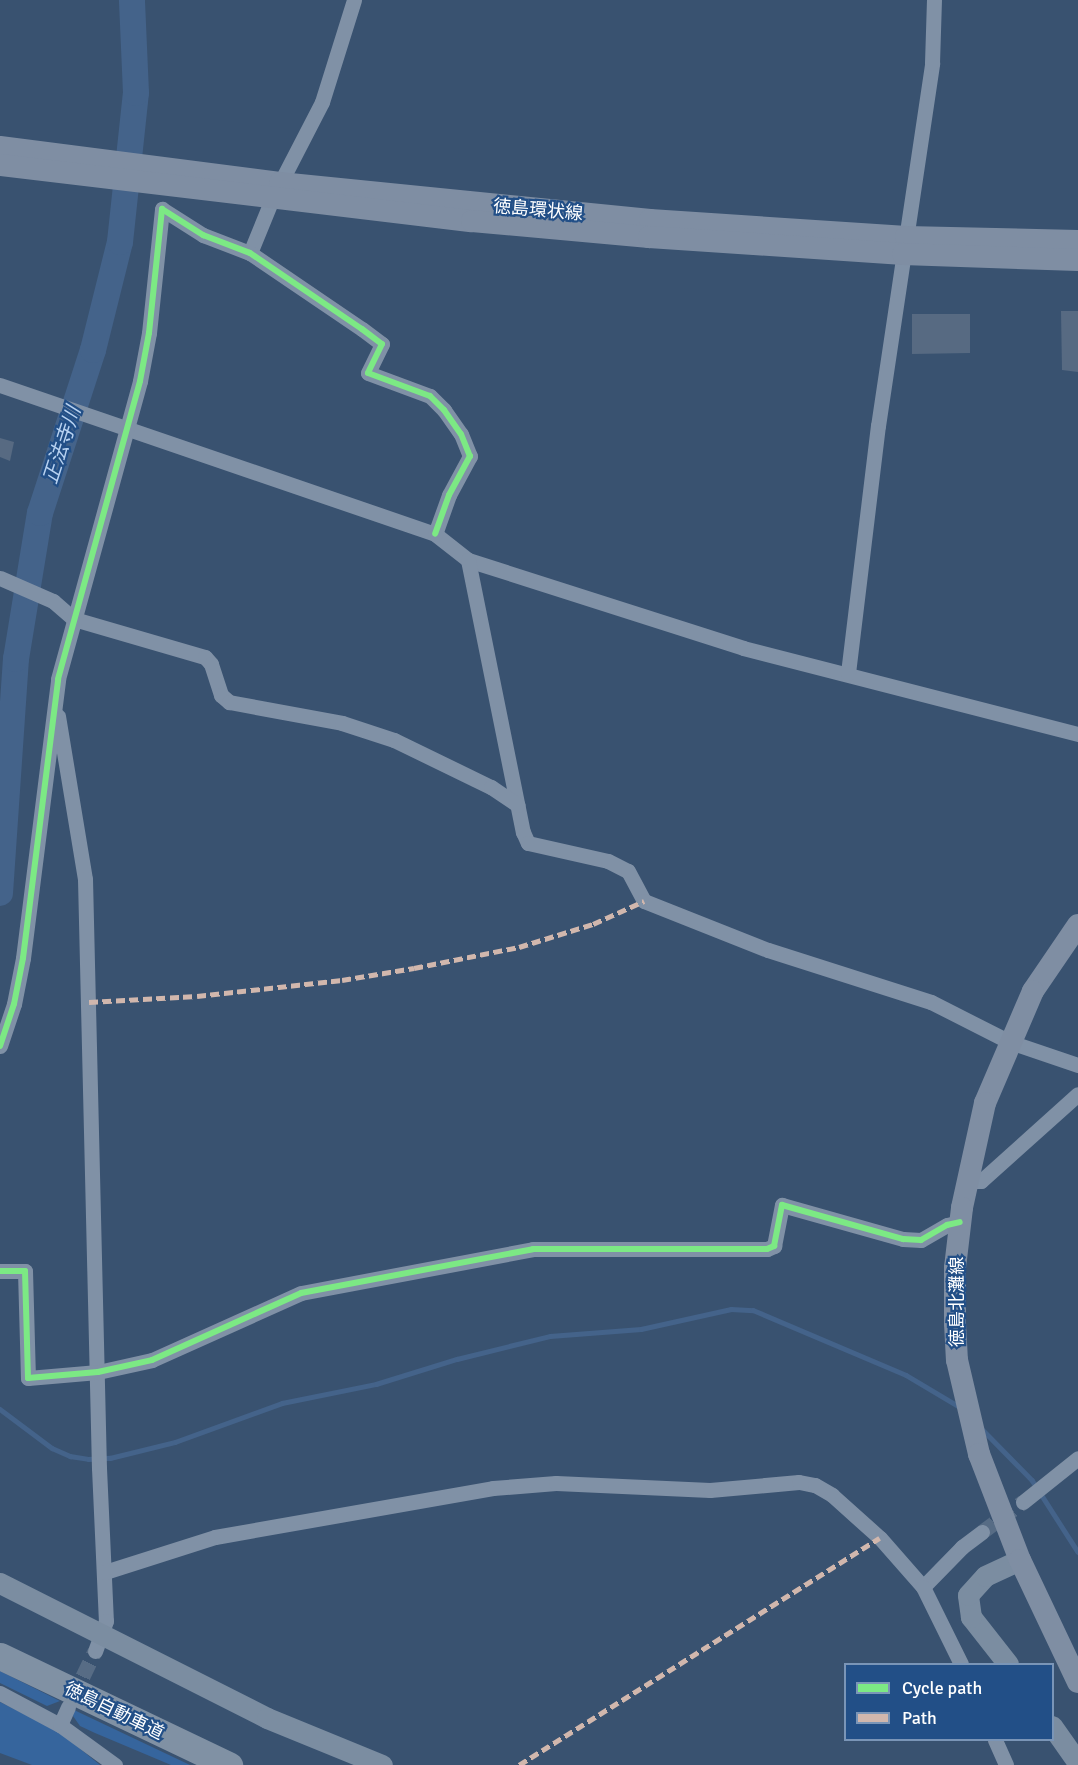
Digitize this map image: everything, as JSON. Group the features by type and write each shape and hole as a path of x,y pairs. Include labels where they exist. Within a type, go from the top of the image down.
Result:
{"highway":[{"name":"徳島自動車道","path":"0,1656 229,1765"}],"main road":[{"name":"徳島環状線","path":"0,147 90,168 163,179 276,191 496,224 905,246 1078,260"},
{"name":"徳島環状線","path":"0,165 90,168"},
{"name":"徳島環状線","path":"905,246 1078,242"},
{"name":"徳島北灘線","path":"1078,925 1033,992 985,1103 966,1181 955,1268 955,1323 963,1390 979,1454 1020,1560 1078,1682"}],"street":[{"path":"250,253 276,191 322,102 354,0"},
{"path":"848,673 878,426 932,63 934,0"},
{"path":"0,1046 14,1004 22,958 58,680 103,506 128,429 149,333 163,179"},
{"path":"162,209 203,235 250,253 382,344 368,373 430,396 444,410 461,435 470,456 449,495 435,534"},
{"path":"0,385 435,534 468,560 743,648 848,673 1078,734"},
{"path":"468,560 522,832 528,843 608,861 628,871 644,902 768,950 931,1002 1010,1042 1078,1065"},
{"path":"0,578 52,601 74,619 205,657 211,664 221,695 229,702 342,723 394,740 491,787 518,805"},
{"path":"56,699 85,879 99,1468 106,1622 98,1643"},
{"path":"966,1181 981,1180 1078,1094"},
{"path":"0,1271 25,1271 28,1378 98,1371 152,1360 301,1293 533,1249 767,1249 774,1246 782,1205 903,1239 921,1240 953,1222 960,1222"},
{"path":"1028,1498 1078,1458"},
{"path":"105,1572 215,1537 493,1488 556,1483 710,1490 799,1482 815,1485 832,1495 880,1538 923,1587 960,1663"},
{"path":"923,1587 962,1547 982,1532"},
{"path":"1006,1663 971,1617 968,1595 985,1575 1020,1560"},
{"path":"0,1583 98,1643 267,1718 382,1765"},
{"path":"0,1693 60,1725 117,1765"},
{"path":"60,1725 68,1707"},
{"path":"1054,1727 1078,1763"},
{"path":"995,1741 1006,1765"}],"shaded area":[{"path":"0,1671 60,1701 47,1706 0,1683"},
{"path":"0,1702 57,1730 100,1765 32,1765 0,1753"},
{"path":"74,1710 190,1765 171,1765 80,1726 73,1716"}],"building":[{"path":"1061,311 1078,311 1078,372 1062,370"},
{"path":"912,314 970,314 970,353 912,354"},
{"path":"0,438 14,442 10,461 0,457"}],"waterway":[{"name":"正法寺川","path":"0,893 16,659 40,513 93,350 120,242 136,93 132,0"},
{"path":"0,1409 52,1448 70,1456 88,1459 110,1458 175,1442 282,1403 376,1384 457,1359 550,1336 641,1329 731,1309 753,1310 906,1375 960,1407"},
{"path":"983,1430 1032,1480 1078,1552"}],"tunnel":[{"path":"982,1532 1023,1502"},
{"path":"73,1697 95,1651"}],"marked path":[{"path":"89,1002 197,996 342,980 414,968 519,947 593,924 644,901"},
{"path":"519,1765 880,1538"}],"cycle path":[{"path":"0,1046 14,1004 23,958 58,679 140,381 149,333 162,209 203,235 250,253 362,329 382,344 368,373 430,396 444,410 461,434 470,456 449,495 435,534"},
{"path":"0,1271 25,1271 28,1378 98,1372 152,1360 301,1293 533,1249 767,1249 774,1246 782,1205 903,1239 921,1240 947,1225 960,1222"}]}
